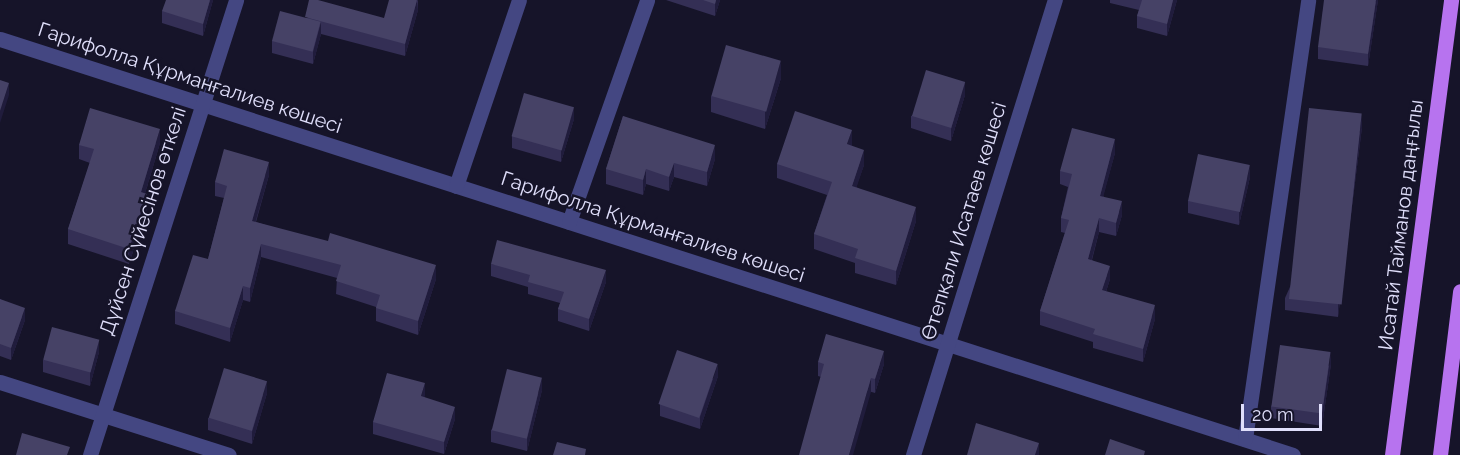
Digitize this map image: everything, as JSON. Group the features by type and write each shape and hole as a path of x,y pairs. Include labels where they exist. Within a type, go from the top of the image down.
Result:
{"main road":[{"name":"Исатай Тайманов даңғылы","path":"1392,455 1451,0"},
{"path":"1440,455 1460,291"}],"street":[{"name":"Дүйсен Сүйесінов өткелі","path":"90,455 236,0"},
{"path":"456,186 519,0"},
{"path":"569,222 647,0"},
{"name":"Өтепқали Исатаев көшесі","path":"913,455 1055,0"},
{"path":"1245,439 1308,0"},
{"name":"Гарифолла Құрманғалиев көшесі","path":"0,39 1293,455"},
{"path":"0,382 229,455"}],"building":[{"path":"166,0 210,0 203,24 162,11"},
{"path":"309,0 318,0 384,18 389,0 417,0 405,44 305,17"},
{"path":"703,0 716,0 715,4"},
{"path":"1142,0 1173,0 1167,24 1137,16"},
{"path":"1324,0 1376,0 1368,54 1318,47"},
{"path":"280,11 321,22 313,52 272,41"},
{"path":"726,45 781,61 766,112 711,96"},
{"path":"926,70 965,82 951,128 912,116"},
{"path":"0,80 9,83 0,111"},
{"path":"524,93 574,107 562,151 512,136"},
{"path":"90,108 160,129 141,192 147,194 129,249 68,229 94,149 79,145"},
{"path":"1309,108 1362,114 1342,304 1289,299"},
{"path":"795,111 852,130 847,144 864,150 852,186 916,207 896,271 855,258 858,249 814,234 832,182 777,164"},
{"path":"623,116 715,145 707,172 674,163 669,177 646,169 643,180 606,169"},
{"path":"1072,128 1115,139 1100,196 1122,201 1116,223 1099,218 1088,259 1110,266 1102,290 1155,305 1143,349 1093,334 1095,329 1040,311 1069,220 1061,218 1072,174 1060,171"},
{"path":"224,149 269,162 252,221 328,241 330,233 436,265 418,321 376,308 380,295 336,281 341,265 261,244 250,288 243,286 230,328 175,311 193,255 208,259 227,186 215,182"},
{"path":"1198,154 1250,165 1240,212 1188,201"},
{"path":"497,240 606,270 589,319 558,309 564,292 528,282 530,275 491,264"},
{"path":"0,299 25,308 11,348 0,344"},
{"path":"52,327 99,340 91,373 43,360"},
{"path":"826,334 884,351 875,379 871,378 849,455 799,455 824,364 818,362"},
{"path":"1280,345 1331,352 1322,413 1271,406"},
{"path":"677,350 718,364 699,418 658,404"},
{"path":"224,368 267,381 252,431 209,418"},
{"path":"507,369 542,378 527,439 492,430"},
{"path":"387,373 425,383 421,396 455,407 444,442 373,422"},
{"path":"976,423 1039,443 1035,455 967,455"},
{"path":"22,433 70,447 67,455 16,455"},
{"path":"1110,439 1145,451 1144,455 1105,455"},
{"path":"557,442 586,449 585,455 553,455"}]}
